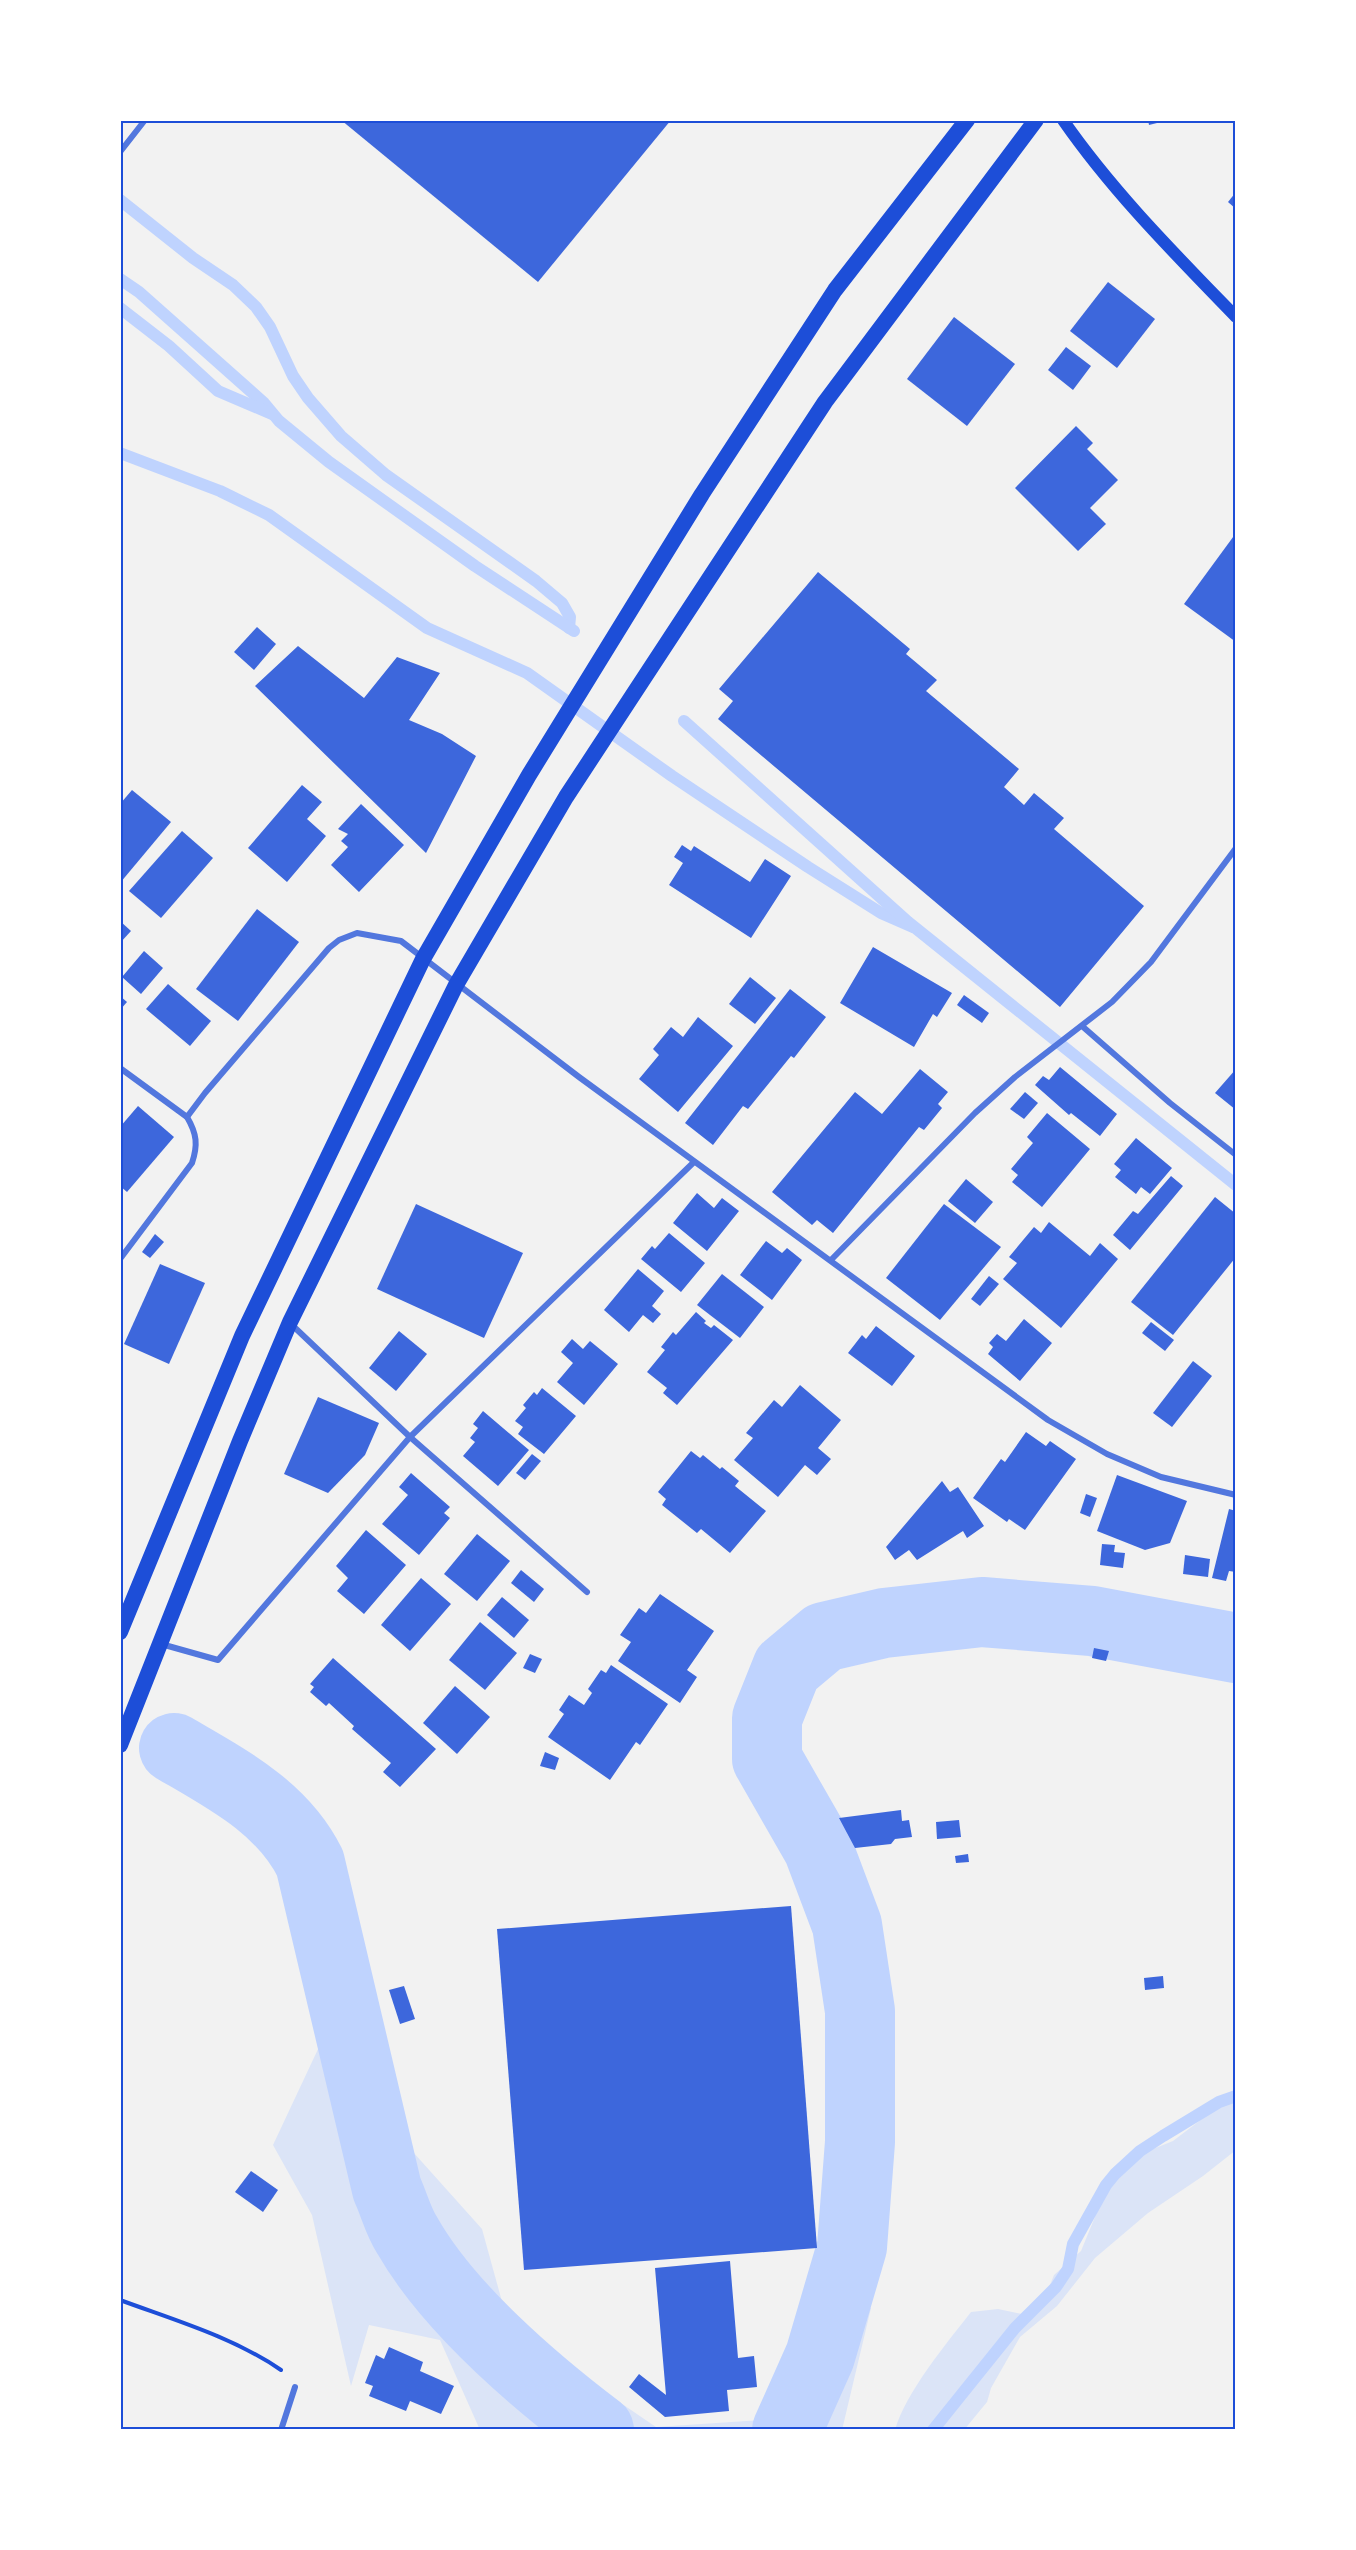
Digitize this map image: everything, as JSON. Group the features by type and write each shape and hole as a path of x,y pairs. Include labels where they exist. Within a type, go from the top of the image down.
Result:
{"highway":[{"path":"120,1632 242,1336 423,959 529,775 727,455 835,290 967,120"},
{"path":"120,1745 240,1441 290,1322 456,985 566,797 825,402 1036,120"}],"main road":[{"path":"1063,120 1079,143 1160,239 1236,317"}],"street":[{"path":"120,152 145,120"},
{"path":"831,1260 975,1113 1015,1077 1112,1002 1151,962 1236,848"},
{"path":"187,1117 213,1083 321,957 339,940 357,933 401,941 456,985 694,1162 1048,1420 1107,1454 1161,1477 1236,1495"},
{"path":"1082,1026 1170,1103 1236,1155"},
{"path":"120,1068 187,1117 196,1132 197,1148 192,1163 120,1259"},
{"path":"160,1644 218,1660 410,1437 694,1162"},
{"path":"290,1322 410,1437 587,1593"},
{"path":"281,2430 295,2386"}],"path":[{"path":"120,2300 210,2333 262,2357 282,2371 295,2386"}],"shaded area":[{"path":"319,2047 482,2229 509,2327 656,2427 762,2420 777,2398 830,2303 871,2308 842,2430 480,2430 440,2340 369,2325 351,2386 312,2215 273,2145"},
{"path":"1236,2099 1236,2150 1203,2176 1148,2213 1095,2258 1057,2306 1020,2337 991,2388 987,2402 964,2430 895,2430 900,2415 917,2384 971,2312 998,2309 1022,2314 1046,2295 1054,2275 1081,2251 1104,2195 1128,2159 1173,2141 1223,2103"}],"building":[{"path":"341,120 671,120 538,282"},
{"path":"1148,120 1165,120 1165,121 1149,125"},
{"path":"1236,192 1236,209 1228,202"},
{"path":"1108,282 1155,319 1117,368 1070,331"},
{"path":"954,317 1015,364 967,426 907,379"},
{"path":"1066,347 1091,366 1073,390 1048,370"},
{"path":"1076,426 1093,443 1087,449 1118,480 1090,508 1106,524 1078,551 1015,488"},
{"path":"1236,533 1236,642 1184,604"},
{"path":"818,572 910,649 906,654 937,680 926,691 1019,769 1004,787 1024,805 1034,793 1064,818 1054,829 1144,906 1060,1007 718,719 733,701 719,689"},
{"path":"257,627 276,644 254,670 234,652"},
{"path":"298,646 364,698 397,657 440,673 409,720 442,734 476,756 426,853 255,686"},
{"path":"302,785 322,802 307,819 326,836 287,882 248,848"},
{"path":"132,790 171,822 120,883 120,804"},
{"path":"361,804 404,845 359,892 331,865 348,847 341,841 348,834 338,829"},
{"path":"182,831 213,858 161,918 129,891"},
{"path":"682,845 691,851 694,846 750,882 765,859 791,876 751,938 669,885 683,863 674,857"},
{"path":"257,909 299,942 238,1021 196,989"},
{"path":"120,921 131,931 120,943"},
{"path":"873,947 952,993 937,1017 933,1014 914,1047 840,1003"},
{"path":"144,951 163,968 141,994 122,977"},
{"path":"750,977 776,998 755,1024 729,1004"},
{"path":"168,984 211,1021 190,1046 146,1009"},
{"path":"790,989 826,1017 794,1058 791,1056 748,1109 743,1106 713,1145 685,1123"},
{"path":"964,995 989,1013 982,1023 957,1005"},
{"path":"120,996 127,1002 120,1010"},
{"path":"698,1017 733,1046 678,1112 639,1079 659,1055 653,1049 671,1027 683,1037"},
{"path":"1060,1067 1117,1114 1100,1136 1071,1113 1069,1115 1035,1085 1043,1076 1049,1080"},
{"path":"920,1069 948,1092 938,1104 942,1108 924,1130 919,1127 833,1233 817,1220 812,1225 772,1192 855,1092 882,1114"},
{"path":"1236,1069 1236,1110 1215,1093"},
{"path":"1025,1092 1038,1103 1024,1119 1010,1109"},
{"path":"138,1106 174,1137 127,1192 120,1186 120,1127"},
{"path":"1047,1113 1090,1149 1042,1207 1012,1182 1018,1175 1011,1169 1033,1143 1027,1137"},
{"path":"1136,1138 1172,1168 1150,1194 1141,1187 1136,1194 1115,1177 1121,1170 1114,1164"},
{"path":"1171,1176 1183,1186 1130,1250 1113,1235 1133,1211 1138,1214"},
{"path":"966,1179 993,1202 975,1223 948,1201"},
{"path":"697,1193 714,1208 722,1198 739,1211 707,1251 673,1223"},
{"path":"1215,1197 1236,1214 1236,1257 1173,1335 1131,1302"},
{"path":"416,1204 523,1253 484,1338 377,1289"},
{"path":"944,1204 1001,1247 940,1320 886,1278"},
{"path":"1049,1222 1090,1256 1100,1243 1118,1259 1061,1328 1003,1279 1017,1263 1009,1257 1034,1227 1041,1233"},
{"path":"669,1233 705,1263 681,1292 641,1259 652,1246 655,1249"},
{"path":"155,1234 164,1242 150,1258 142,1252"},
{"path":"766,1241 782,1253 787,1248 802,1260 772,1300 740,1275"},
{"path":"160,1264 205,1283 169,1364 124,1344"},
{"path":"638,1269 664,1291 652,1306 661,1314 653,1323 643,1315 629,1332 604,1310"},
{"path":"722,1274 764,1307 740,1338 697,1305"},
{"path":"989,1276 999,1284 980,1306 971,1299"},
{"path":"696,1312 706,1321 704,1323 711,1328 714,1325 733,1340 677,1405 663,1393 667,1388 647,1372 665,1350 661,1347 673,1332 676,1335"},
{"path":"1024,1319 1052,1343 1020,1381 988,1354 993,1347 989,1343 997,1334 1006,1341"},
{"path":"1151,1322 1174,1340 1165,1351 1142,1333"},
{"path":"876,1326 915,1356 892,1386 848,1353 862,1335 866,1339"},
{"path":"399,1331 427,1354 396,1391 369,1368"},
{"path":"572,1339 583,1349 590,1341 618,1364 584,1405 557,1382 573,1363 561,1352"},
{"path":"1193,1361 1212,1376 1172,1427 1153,1413"},
{"path":"800,1385 841,1420 818,1448 831,1459 817,1475 805,1465 778,1497 734,1460 753,1438 746,1433 774,1400 782,1407"},
{"path":"542,1388 576,1416 544,1454 518,1434 523,1427 515,1421 526,1408 523,1405 534,1392 537,1395"},
{"path":"318,1397 379,1423 365,1455 328,1493 284,1474"},
{"path":"483,1411 529,1450 498,1486 463,1456 475,1442 470,1438 478,1428 473,1424"},
{"path":"1026,1432 1046,1446 1050,1441 1076,1459 1025,1530 1009,1519 1007,1522 973,1498 1001,1459 1005,1462"},
{"path":"691,1451 700,1458 703,1455 720,1469 722,1467 739,1481 735,1486 766,1511 730,1553 701,1529 697,1533 662,1505 666,1499 658,1492"},
{"path":"532,1454 541,1461 525,1480 516,1473"},
{"path":"411,1473 450,1507 444,1513 450,1518 419,1555 382,1524 408,1495 399,1487"},
{"path":"1117,1475 1187,1501 1170,1543 1145,1550 1097,1531"},
{"path":"942,1481 950,1492 958,1487 984,1526 967,1538 963,1531 917,1560 909,1550 895,1560 886,1547"},
{"path":"1086,1494 1097,1498 1090,1517 1080,1513"},
{"path":"1229,1509 1236,1511 1236,1572 1229,1571 1226,1581 1212,1578"},
{"path":"366,1530 406,1565 364,1614 337,1591 348,1578 336,1566"},
{"path":"477,1534 510,1561 477,1601 444,1574"},
{"path":"1102,1544 1115,1545 1114,1552 1125,1553 1123,1568 1100,1565"},
{"path":"1185,1555 1210,1559 1208,1577 1183,1574"},
{"path":"521,1570 544,1589 534,1602 511,1583"},
{"path":"421,1578 451,1604 410,1651 381,1625"},
{"path":"660,1594 714,1631 687,1670 697,1677 680,1703 618,1661 631,1642 620,1635 639,1608 646,1613"},
{"path":"502,1597 529,1620 514,1638 487,1615"},
{"path":"480,1622 517,1653 485,1690 449,1660"},
{"path":"1094,1648 1109,1651 1106,1661 1092,1658"},
{"path":"530,1654 542,1659 535,1673 523,1668"},
{"path":"333,1658 436,1749 400,1787 383,1772 391,1763 352,1729 354,1726 329,1703 326,1706 310,1692 314,1687 310,1684"},
{"path":"611,1665 668,1704 640,1745 636,1742 610,1780 548,1737 564,1714 559,1710 569,1695 584,1705 592,1693 588,1689 601,1670 606,1673"},
{"path":"455,1686 490,1717 457,1754 423,1723"},
{"path":"545,1752 559,1758 555,1770 540,1766"},
{"path":"901,1810 902,1821 909,1820 912,1837 895,1839 891,1844 855,1848 839,1818"},
{"path":"959,1820 961,1837 937,1839 936,1822"},
{"path":"968,1854 969,1862 956,1863 955,1856"},
{"path":"791,1906 817,2248 524,2270 497,1929"},
{"path":"1163,1976 1164,1988 1145,1990 1144,1978"},
{"path":"404,1986 415,2019 400,2024 389,1990"},
{"path":"251,2171 278,2190 263,2212 235,2192"},
{"path":"730,2261 738,2358 754,2356 757,2387 727,2390 729,2411 665,2417 629,2387 639,2374 666,2395 655,2268"},
{"path":"389,2347 423,2362 420,2371 454,2386 441,2414 410,2401 406,2411 369,2396 373,2386 365,2383 376,2355 384,2359"}],"waterway":[{"path":"120,200 193,258 233,285 256,307 270,327 293,376 308,398 341,436 386,475 536,581 562,603 570,617 569,628"},
{"path":"120,279 139,292 264,403 279,421 329,462 475,566 574,631"},
{"path":"120,308 169,346 218,391 272,414"},
{"path":"120,453 220,491 269,515 427,628 527,673 672,776 808,867 881,913 913,927"},
{"path":"684,721 908,922 1236,1185"},
{"path":"787,2430 820,2356 852,2247 860,2142 860,2011 847,1925 818,1848 767,1759 767,1718 787,1668 824,1637 884,1623 982,1612 1092,1621 1236,1648"},
{"path":"174,1748 233,1783 269,1810 298,1843 310,1863 387,2189 407,2235 424,2262 468,2315 547,2389 599,2430"},
{"path":"933,2430 1015,2328 1056,2287 1068,2269 1073,2244 1106,2185 1115,2174 1140,2151 1163,2136 1219,2102 1236,2096"}]}
